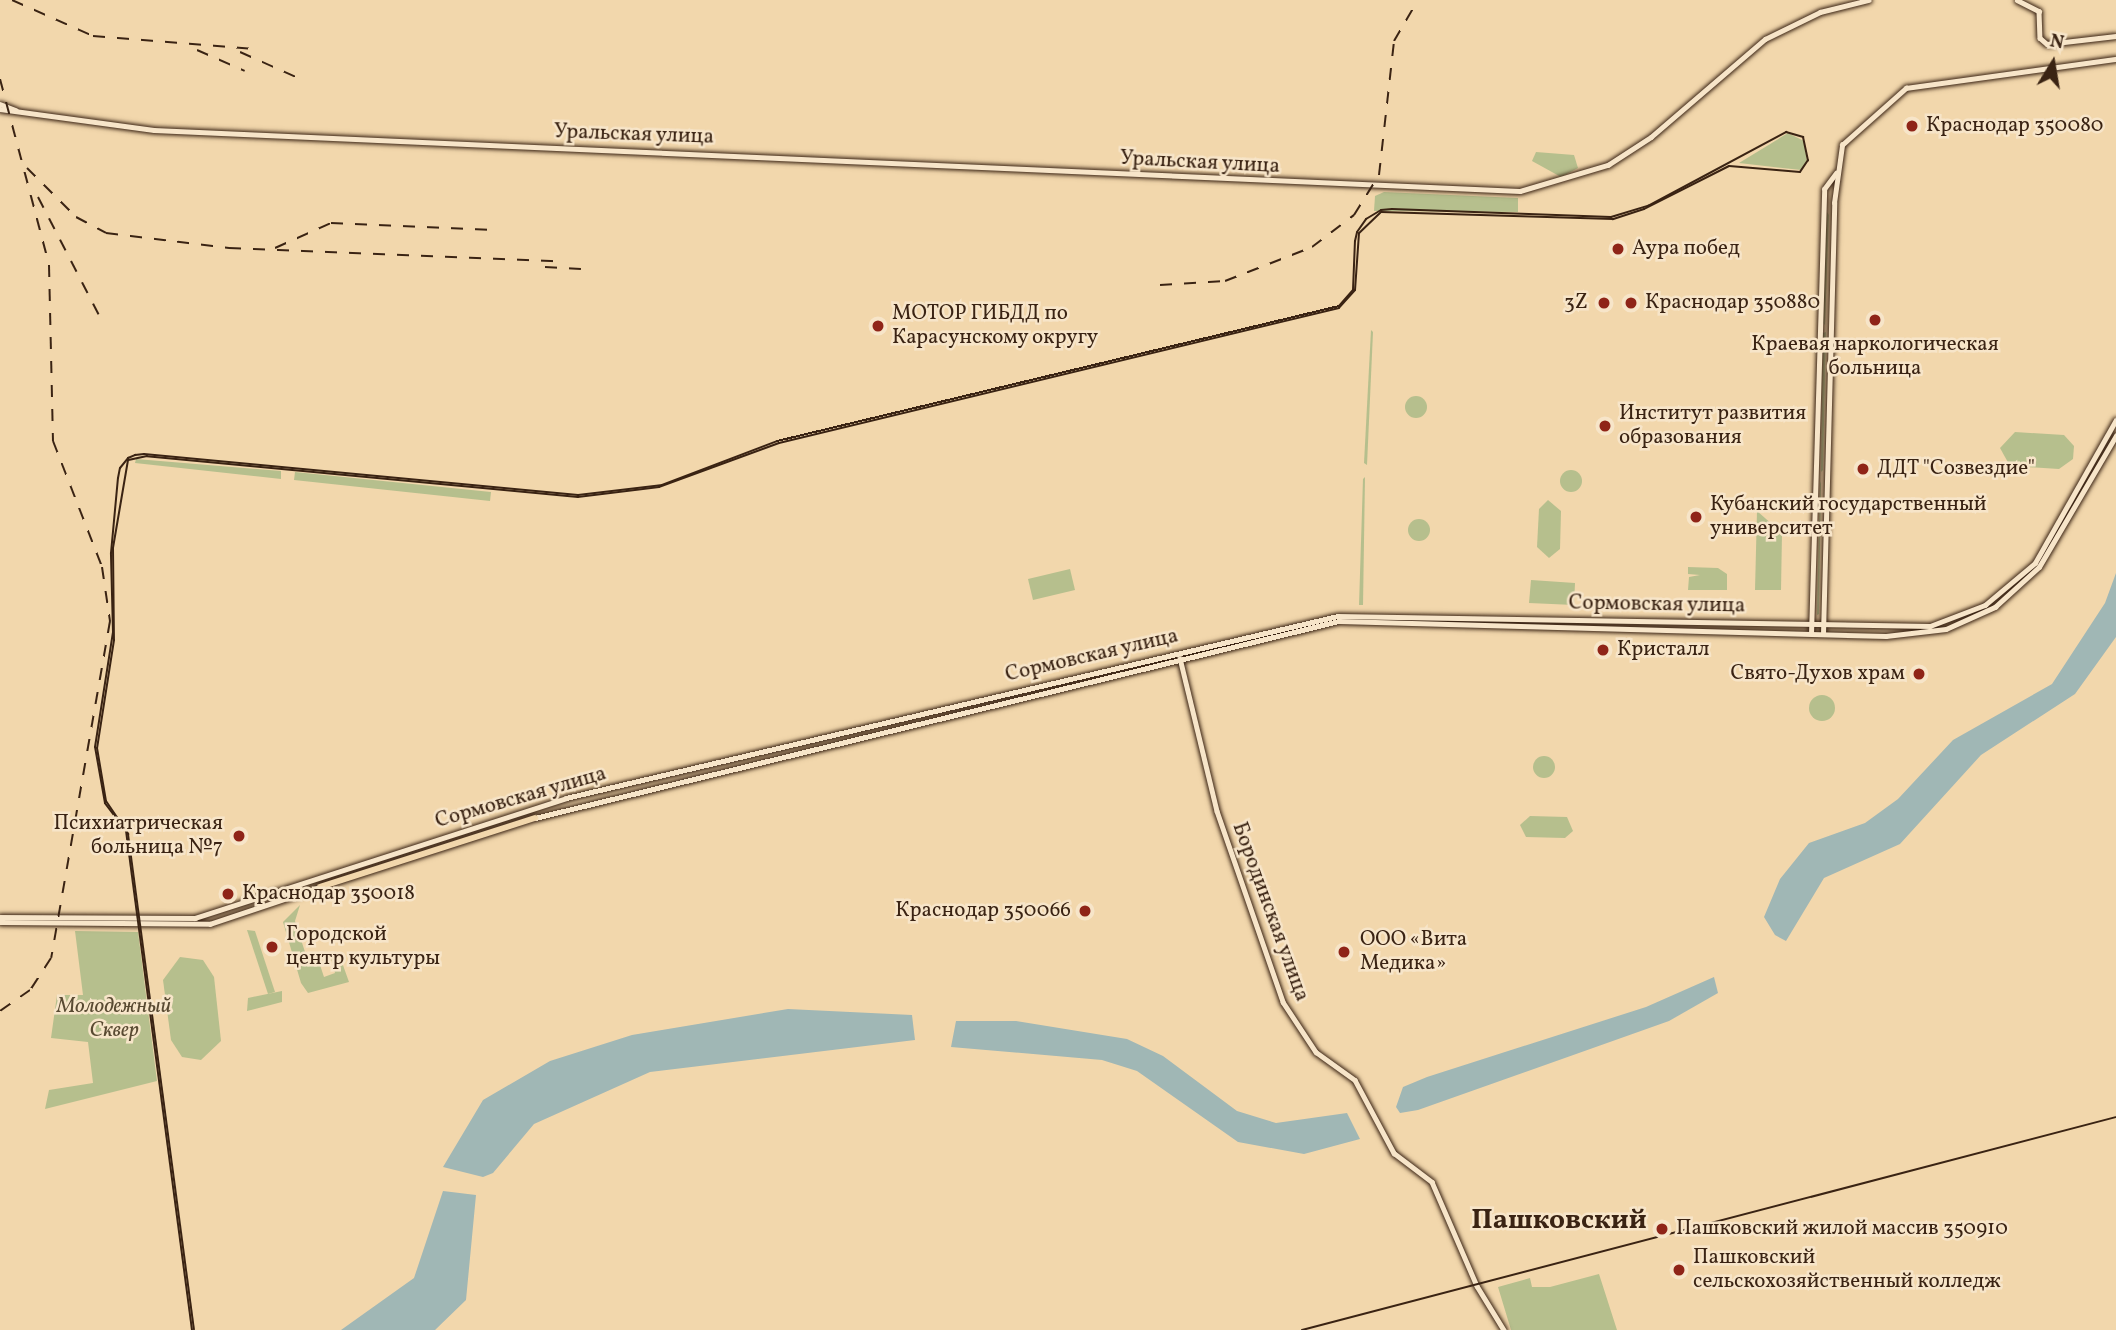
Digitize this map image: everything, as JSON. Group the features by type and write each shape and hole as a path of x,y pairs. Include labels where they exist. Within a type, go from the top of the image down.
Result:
{"highway":[{"name":"Сормовская улица","path":"320,887 535,818"}],"main road":[{"name":"Уральская улица","path":"963,166 1533,187 1607,163 1654,132 1760,39 1853,0"},
{"name":"Уральская улица","path":"0,107 7,111 154,130 1470,191 1541,188 1600,169 1644,142 1765,39 1820,12 1869,0"},
{"path":"2017,0 2032,1 2047,44 2116,36"},
{"path":"1823,634 1834,203 1836,173 1842,145 1854,128 1906,88 2116,59"},
{"name":"Уральская улица","path":"0,107 54,117"},
{"path":"1811,634 1823,203 1836,173"},
{"path":"1823,203 1834,203"},
{"name":"Сормовская улица","path":"0,917 195,918 566,798 1356,615 1906,628 1948,621 2001,594 2046,548 2116,421"},
{"name":"Сормовская улица","path":"535,818 1180,656 1357,620 1915,635 1964,623 2006,599 2052,552 2116,436"},
{"path":"2046,548 2052,552"},
{"name":"Бородинская улица","path":"1180,656 1217,811 1283,1002 1316,1052 1355,1080 1384,1141 1432,1182 1477,1286 1504,1330"},
{"name":"Сормовская улица","path":"0,922 210,924 320,887"}],"green space":[{"path":"1788,133 1804,141 1807,161 1801,170 1739,163"},
{"path":"1536,152 1574,155 1578,168 1561,177 1532,161"},
{"path":"1384,192 1518,198 1518,212 1374,211 1375,196"},
{"path":"1827,212 1829,215 1825,325 1823,323"},
{"path":"1371,330 1373,332 1367,465 1364,463"},
{"path":"1826,332 1823,470 1821,472 1823,333"},
{"path":"1416,396 1424,399 1427,407 1424,415 1416,418 1408,415 1405,407 1408,399"},
{"path":"2015,432 2064,435 2074,446 2073,459 2059,469 2010,466 2000,448"},
{"path":"136,459 281,471 281,479 135,463"},
{"path":"1571,470 1579,473 1582,481 1579,489 1571,492 1563,489 1560,481 1563,473"},
{"path":"295,472 491,492 490,501 294,480"},
{"path":"1365,477 1363,605 1359,605 1363,479"},
{"path":"1821,481 1819,614 1817,615 1820,484"},
{"path":"1548,500 1561,511 1560,549 1549,558 1537,547 1539,509"},
{"path":"1757,511 1782,533 1781,590 1755,590"},
{"path":"1419,519 1427,522 1430,530 1427,538 1419,541 1411,538 1408,530 1411,522"},
{"path":"1688,567 1718,568 1727,574 1727,590 1688,590 1689,577 1700,575 1688,574"},
{"path":"1070,569 1075,590 1033,600 1028,579"},
{"path":"1531,580 1575,583 1574,605 1529,603"},
{"path":"1822,695 1831,699 1835,708 1831,717 1822,721 1813,717 1809,708 1813,699"},
{"path":"1540,756 1548,756 1555,763 1555,771 1548,778 1540,778 1533,771 1533,763"},
{"path":"1530,816 1567,817 1573,831 1565,838 1526,837 1520,825"},
{"path":"300,905 295,921 305,952 316,953 324,977 335,973 331,958 339,954 349,982 308,993 301,983 283,922"},
{"path":"247,930 255,931 275,992 268,994"},
{"name":"Молодежный Сквер","path":"75,931 138,932 157,1081 45,1109 49,1090 93,1083 88,1042 51,1038 57,995 83,995"},
{"path":"180,957 203,960 214,977 221,1041 201,1060 182,1057 171,1040 163,980"},
{"path":"282,991 282,1002 247,1011 248,998"},
{"path":"1599,1274 1617,1330 1511,1330 1498,1287 1530,1278 1532,1287 1550,1287"}],"water":[{"path":"2116,573 2116,637 2075,694 1981,755 1900,844 1824,878 1786,941 1775,935 1764,917 1780,879 1809,843 1865,823 1898,799 1953,740 2052,684 2105,603"},
{"path":"1714,977 1718,993 1669,1021 1418,1110 1400,1113 1396,1107 1403,1087 1427,1077 1646,1007"},
{"path":"788,1009 912,1015 915,1040 650,1072 534,1124 493,1173 483,1177 443,1167 483,1100 550,1061 632,1035"},
{"path":"956,1021 1016,1021 1127,1039 1163,1056 1237,1111 1276,1123 1347,1113 1360,1139 1304,1154 1238,1142 1137,1071 1102,1060 951,1047"},
{"path":"443,1191 476,1195 466,1300 435,1330 341,1330 414,1278"}],"tram line":[{"path":"192,1330 126,831 105,803 95,747 113,632 111,553 118,478 120,468 128,458 144,454 578,495 662,485 777,441 1339,306 1353,290 1357,232 1366,219 1381,210 1611,217 1648,206 1786,132 1803,137 1808,160 1800,172 1729,166 1644,209 1613,219 1381,212 1359,233 1355,290 1339,308 779,443 659,487 578,497 147,456 128,460 113,548 114,640 97,748 106,801 128,834 194,1330"},
{"path":"1302,1330 2116,1117"}],"railway":[{"path":"12,0 93,36 254,49"},
{"path":"1160,285 1225,281 1312,247 1354,215 1379,175 1394,41 1418,0"},
{"path":"197,50 245,71"},
{"path":"240,52 296,77"},
{"path":"0,79 49,265 53,441 102,567 110,621 51,958 30,990 0,1011"},
{"path":"27,168 76,217 106,233 229,248 557,261"},
{"path":"38,197 100,317"},
{"path":"275,248 331,223 494,230"},
{"path":"545,267 581,269"}],"place":[{"name":"Краснодар 350080","path":"1912,126"},
{"name":"Аура побед","path":"1618,249"},
{"name":"3Z","path":"1604,303"},
{"name":"Краснодар 350880","path":"1631,303"},
{"name":"Краевая наркологическая больница","path":"1875,320"},
{"name":"МОТОР ГИБДД по Карасунскому округу","path":"878,326"},
{"name":"Институт развития образования","path":"1605,426"},
{"name":"ДДТ \"Созвездие\"","path":"1863,469"},
{"name":"Кубанский государственный университет","path":"1696,517"},
{"name":"Кристалл","path":"1603,650"},
{"name":"Свято-Духов храм","path":"1919,674"},
{"name":"Психиатрическая больница №7","path":"239,836"},
{"name":"Краснодар 350018","path":"228,894"},
{"name":"Краснодар 350066","path":"1085,911"},
{"name":"Городской центр культуры","path":"272,947"},
{"name":"ООО «Вита Медика»","path":"1344,952"},
{"name":"Пашковский жилой массив 350910","path":"1662,1229"},
{"name":"Пашковский сельскохозяйственный колледж","path":"1679,1270"}],"district":[{"name":"Пашковский","path":"1559,1221"}]}
